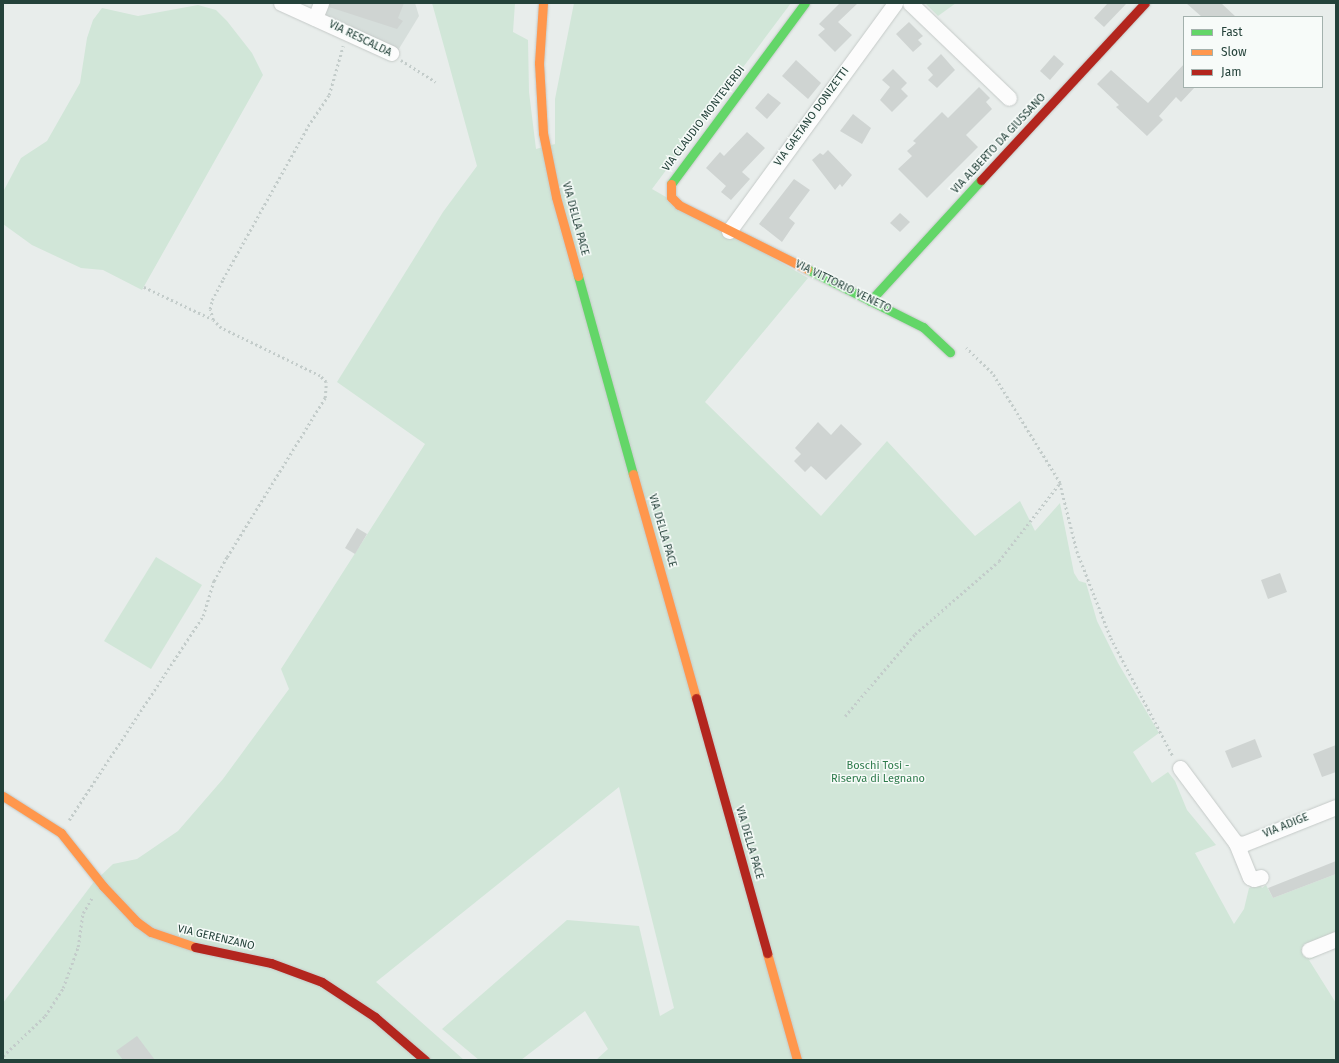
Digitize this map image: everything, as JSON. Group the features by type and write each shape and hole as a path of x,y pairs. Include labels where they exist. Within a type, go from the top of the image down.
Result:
{"street":[{"name":"VIA RESCALDA","path":"281,3 391,53"},
{"path":"315,18 321,3"},
{"name":"VIA DELLA PACE","path":"543,3 539,63 540,97 544,133 556,197 797,1060"},
{"name":"VIA CLAUDIO MONTEVERDI","path":"729,231 679,205 671,197 670,185 805,3"},
{"name":"VIA GAETANO DONIZETTI","path":"729,231 895,3"},
{"path":"910,3 1009,98"},
{"name":"VIA ALBERTO DA GIUSSANO","path":"870,301 1145,3"},
{"name":"VIA VITTORIO VENETO","path":"729,231 923,327 950,352"},
{"path":"1180,768 1236,843 1250,877 1254,879 1261,877"},
{"name":"VIA GERENZANO","path":"3,796 61,834 103,886 137,922 151,932 189,946 270,963 322,982 376,1016 425,1060"},
{"name":"VIA ADIGE","path":"1236,843 1242,844 1336,807"},
{"path":"1309,950 1336,939"}],"path":[{"path":"213,320 210,309 215,293 298,145 329,95 347,32"},
{"name":"VIA RESCALDA","path":"391,53 436,82"},
{"path":"61,834 203,616 214,581 227,557 326,398 326,382 320,376 221,328 213,320 144,287"},
{"path":"963,345 992,373 1060,483 1077,551 1110,638 1180,768"},
{"path":"844,716 915,634 999,561 1060,483"},
{"path":"3,1056 44,1016 63,988 78,947 83,912 95,892 103,886"}],"shaded area":[{"path":"326,3 415,3 419,16 397,52 322,14"}],"green space":[{"name":"Boschi Tosi - Riserva di Legnano","path":"432,3 515,3 513,32 528,40 529,92 536,149 555,144 555,99 574,3 791,3 652,189 808,278 705,402 821,516 887,441 975,536 1020,501 1035,531 1060,503 1074,573 1079,581 1086,583 1097,621 1118,663 1159,733 1133,752 1152,783 1168,772 1175,781 1187,810 1216,845 1195,853 1234,924 1244,909 1249,888 1260,884 1262,888 1266,885 1273,898 1336,874 1336,933 1312,943 1318,956 1309,960 1336,1003 1336,1060 596,1060 608,1049 585,1011 521,1060 479,1060 442,1029 567,920 639,926 660,1016 674,1008 619,787 376,982 464,1060 3,1060 3,1003 93,883 113,864 137,859 178,831 223,779 289,689 281,669 425,444 337,382 443,212 477,166"},
{"path":"925,3 956,3 938,16"},
{"path":"198,5 216,10 227,21 252,53 263,75 142,290 103,270 81,268 32,245 3,224 3,192 21,158 47,141 80,83 87,38 93,20 102,8 138,16"},
{"path":"156,557 202,585 151,669 104,641"}],"building":[{"path":"330,3 404,3 398,18 403,21 397,29 329,7"},
{"path":"840,3 858,3 838,22 852,35 835,52 818,35 825,29 819,24"},
{"path":"1108,3 1127,3 1104,27 1094,18"},
{"path":"1186,3 1221,3 1235,16 1201,16"},
{"path":"909,22 923,36 918,40 922,44 913,52 896,34"},
{"path":"941,54 955,70 937,88 928,80 933,75 927,68"},
{"path":"1054,55 1064,64 1050,80 1040,71"},
{"path":"796,60 821,83 808,99 782,76"},
{"path":"1183,65 1183,88 1194,88 1181,102 1176,97 1159,116 1163,120 1147,136 1116,107 1119,105 1097,84 1111,70 1148,103"},
{"path":"893,69 907,83 901,89 908,96 892,112 880,100 890,87 882,80"},
{"path":"979,87 990,98 986,102 992,109 966,135 978,147 927,198 898,169 912,156 907,151 916,143 913,141 942,112 948,118"},
{"path":"768,93 781,103 767,119 755,108"},
{"path":"853,114 871,128 862,144 840,131"},
{"path":"747,132 765,148 742,172 750,179 731,200 721,192 726,186 706,168 720,152 724,156"},
{"path":"828,150 852,175 842,187 840,184 835,190 812,160 820,153 823,155"},
{"path":"794,179 810,190 789,218 795,223 782,242 759,224"},
{"path":"900,213 910,222 900,232 890,223"},
{"path":"818,422 831,435 841,424 862,444 826,480 811,466 805,472 794,461 801,454 795,448"},
{"path":"357,528 367,534 355,554 345,548"},
{"path":"1280,573 1287,592 1268,599 1261,580"},
{"path":"1255,739 1262,757 1232,768 1225,751"},
{"path":"1336,745 1336,772 1322,777 1313,754"},
{"path":"1336,861 1336,874 1273,898 1268,888"},
{"path":"137,1036 155,1060 123,1060 116,1051"}],"traffic: fast":[{"path":"671,184 805,3"},
{"path":"870,301 981,180"},
{"path":"807,269 923,327 950,352"},
{"path":"578,276 633,474"}],"traffic: slow":[{"path":"543,3 539,63 543,133 556,197 578,276"},
{"path":"671,184 671,197 679,205 807,269"},
{"path":"633,474 696,698"},
{"path":"3,796 61,833 103,886 137,922 151,932 195,947"},
{"path":"767,953 797,1060"}],"traffic: jam":[{"path":"981,180 1145,3"},
{"path":"696,698 767,953"},
{"path":"195,947 271,963 322,982 375,1017 425,1060"}]}
